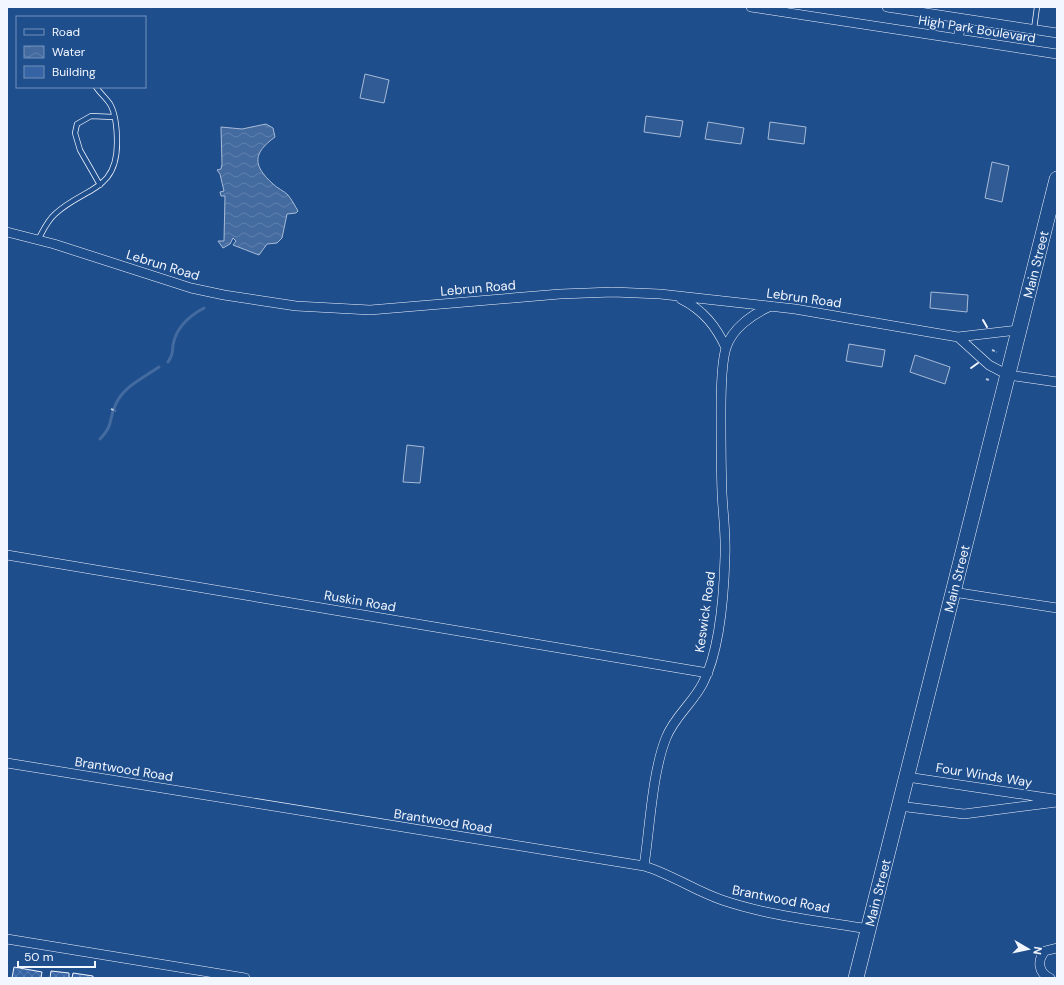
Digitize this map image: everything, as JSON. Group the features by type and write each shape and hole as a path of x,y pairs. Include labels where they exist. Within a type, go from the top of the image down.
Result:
{"main road":[{"name":"Main Street","path":"856,978 1057,179"}],"street":[{"name":"High Park Boulevard","path":"751,7 1057,54"},
{"name":"High Park Boulevard","path":"887,7 1057,32"},
{"path":"958,39 962,19"},
{"name":"Lebrun Road","path":"7,232 38,240 191,288 231,297 296,306 370,310 613,292 676,296 771,306 958,337 1018,330"},
{"path":"676,296 693,305 707,316 718,331 726,348"},
{"name":"Keswick Road","path":"644,866 658,765 666,738 673,723 697,694 708,673 718,631 724,589 725,554 721,390 726,348 734,334 744,322 771,306"},
{"path":"958,337 985,362 1008,375 1057,382"},
{"name":"Ruskin Road","path":"7,555 708,673"},
{"path":"953,592 1057,608"},
{"name":"Brantwood Road","path":"7,763 644,866 656,869 721,900 754,910 869,929"},
{"name":"Four Winds Way","path":"907,777 1057,800"},
{"name":"Four Winds Way","path":"899,806 954,814 1057,800"},
{"path":"7,939 244,978"},
{"path":"1048,978 1040,969 1040,959 1045,951 1057,948"}],"lane":[{"path":"1034,29 1037,7"},
{"path":"38,240 46,224 55,214 100,185 110,175 117,156 117,128 110,104 97,88"},
{"path":"100,185 80,150 75,133 78,124 91,116 114,116"}],"path":[{"path":"992,350 997,352"},
{"path":"111,409 116,411"}],"shaded area":[{"path":"365,74 389,80 384,103 360,98"},
{"path":"646,116 683,121 680,137 644,132"},
{"path":"708,122 744,128 741,144 705,139"},
{"path":"770,122 806,127 804,144 768,139"},
{"path":"992,162 1009,166 1002,202 985,198"},
{"path":"931,292 968,295 967,312 930,308"},
{"path":"849,344 885,350 882,367 846,361"},
{"path":"915,355 950,367 945,384 910,372"},
{"path":"407,445 424,447 420,483 403,482"}],"water":[{"path":"266,124 273,128 275,137 262,148 259,154 258,159 261,171 288,195 298,211 296,213 287,214 282,238 277,243 267,244 259,255 233,245 236,241 233,238 230,244 223,248 218,241 224,241 225,196 221,196 220,192 224,191 220,174 217,170 221,169 222,164 221,127 242,129"}],"building":[{"path":"14,967 42,972 41,978 12,978"},
{"path":"51,971 69,973 69,978 50,978"},
{"path":"73,973 93,976 93,978 72,978"}],"waterway":[{"path":"168,362 180,328 188,319 204,308"},
{"path":"100,439 109,426 118,399 128,388 159,367"}],"wall":[{"path":"983,320 987,327"},
{"path":"971,368 978,363"}]}
